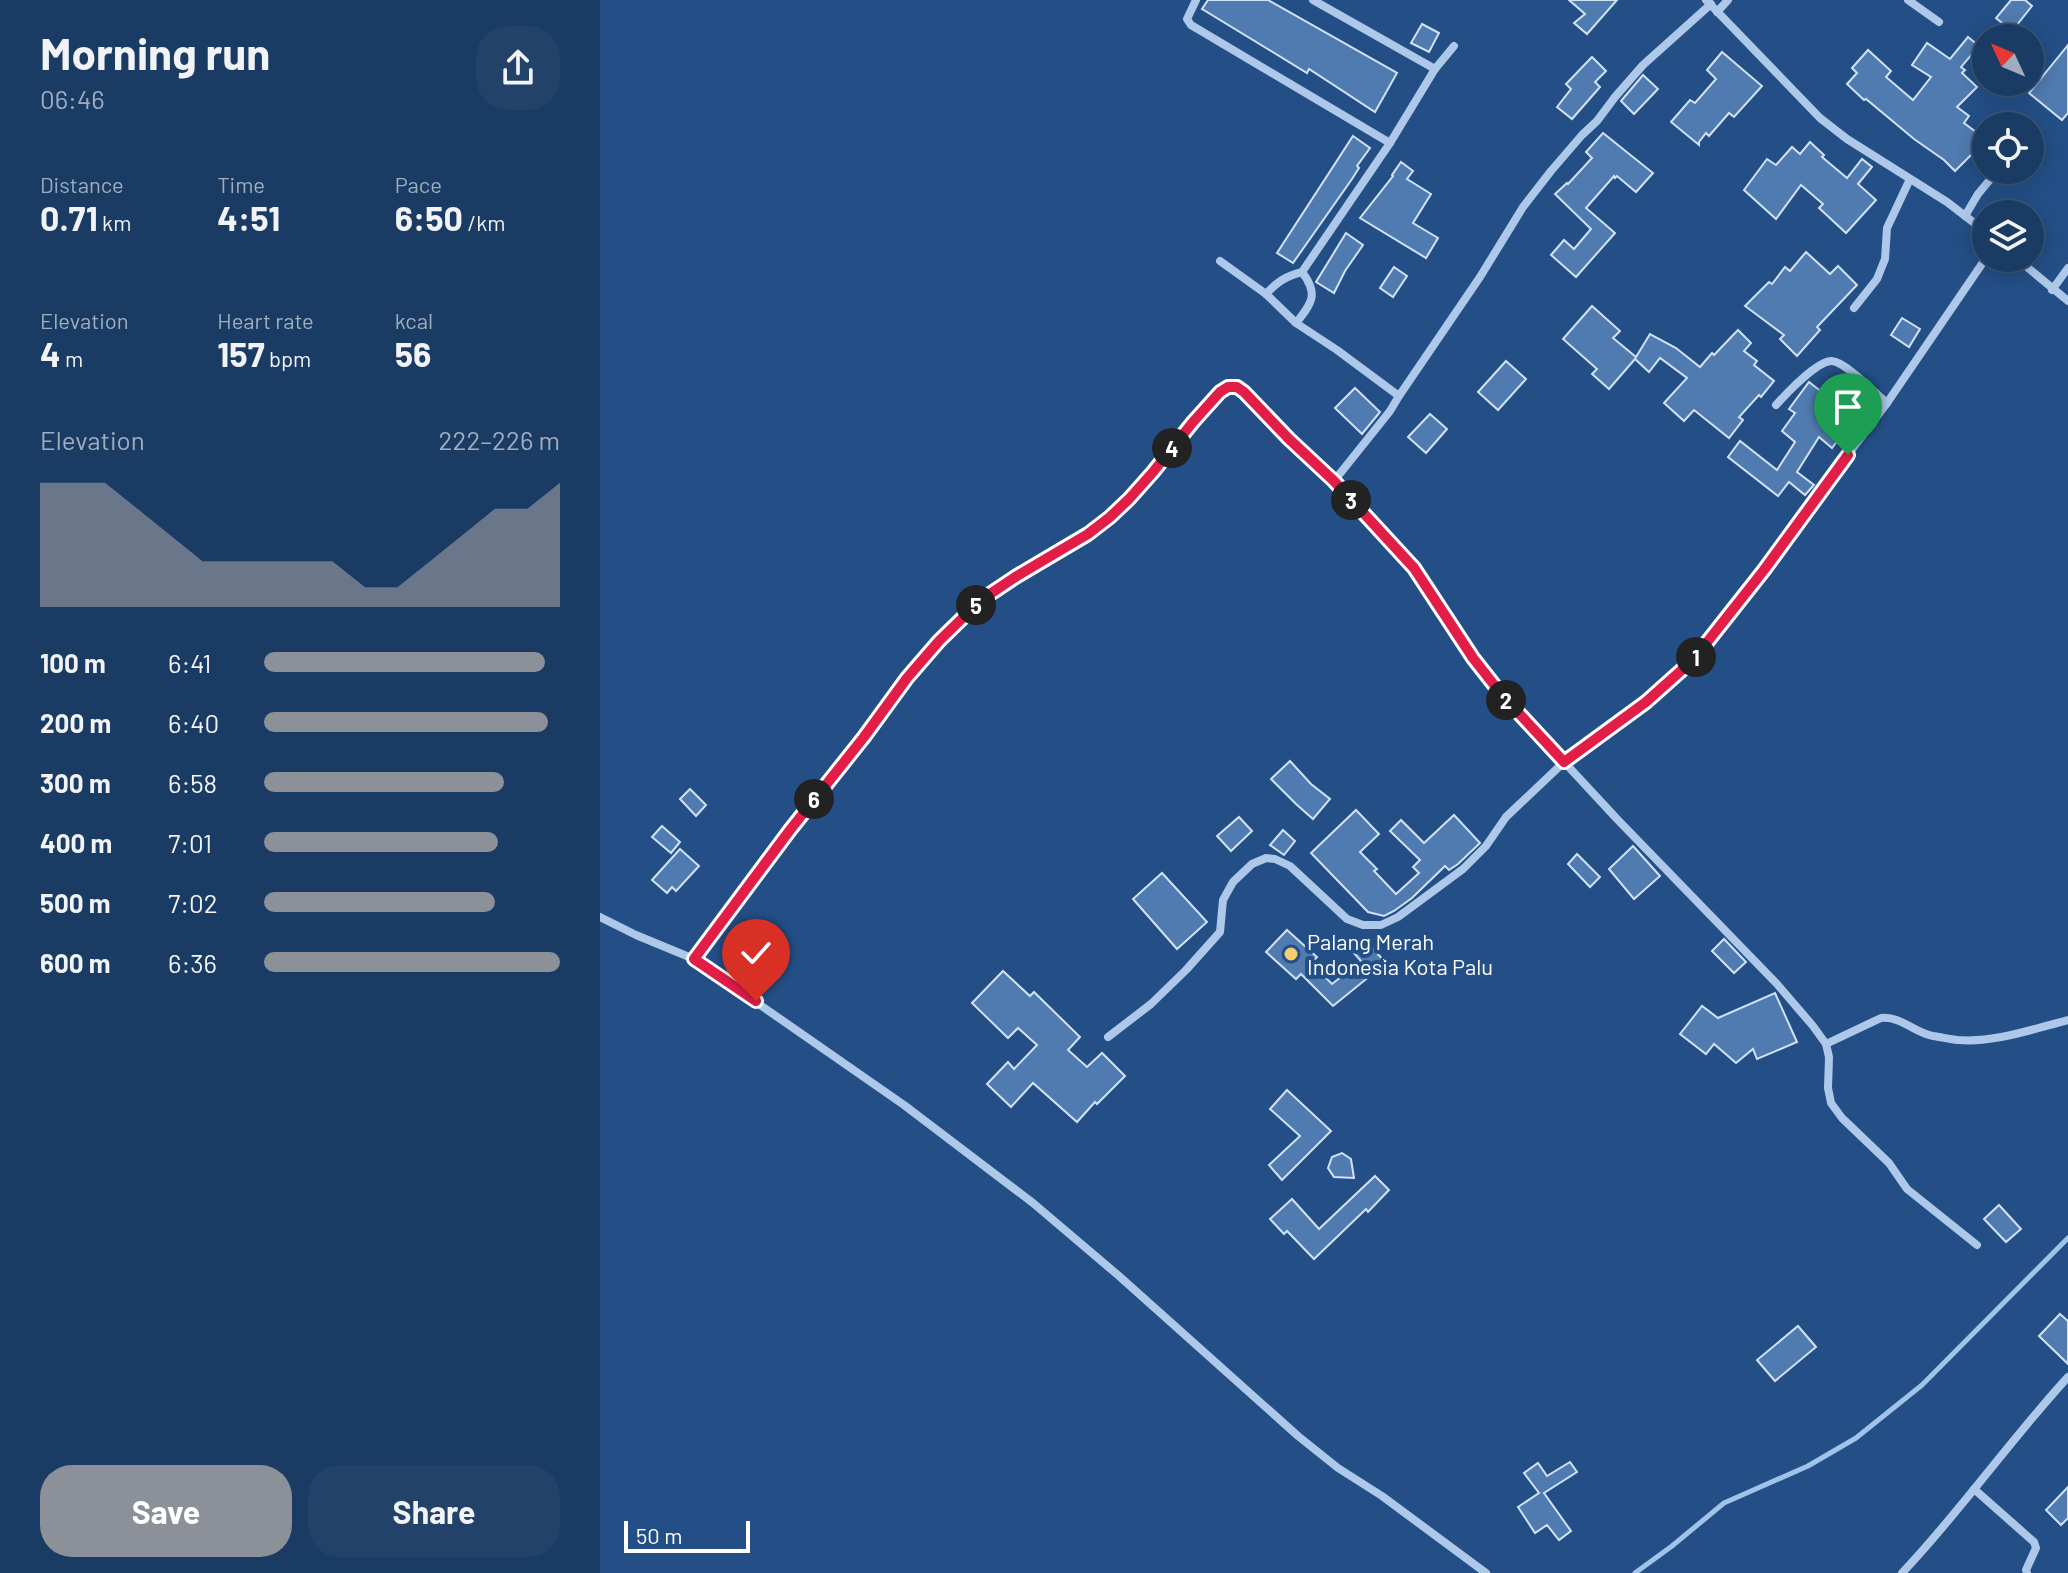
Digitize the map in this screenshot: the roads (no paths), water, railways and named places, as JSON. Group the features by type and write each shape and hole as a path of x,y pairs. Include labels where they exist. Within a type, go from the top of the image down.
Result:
{"street":[{"path":"1196,0 1187,19 1191,25 1390,143"},
{"path":"1313,0 1435,69"},
{"path":"1334,481 1390,411 1523,207 1544,181 1643,65 1711,6 1728,0"},
{"path":"1908,0 1939,22"},
{"path":"1711,6 1820,118 1972,221"},
{"path":"1266,294 1279,281 1302,272 1390,143 1435,69 1454,46"},
{"path":"1854,308 1877,279 1885,259 1887,228 1910,179"},
{"path":"1965,216 1986,184"},
{"path":"1220,261 1266,294 1296,323 1399,396"},
{"path":"2052,290 2068,268"},
{"path":"1296,323 1314,294 1311,283 1302,272"},
{"path":"1108,1037 1151,1004 1220,932 1223,900 1233,882 1252,864 1266,858 1290,866 1347,919 1363,925 1381,925 1398,917 1463,869 1486,846 1506,817 1564,762 1646,702 1693,660 1764,570 1887,403 1976,272"},
{"path":"2032,272 2068,301"},
{"path":"1776,405 1792,386 1830,361 1841,363 1887,403"},
{"path":"694,959 907,678 939,641 981,600 1110,517 1153,472 1220,392 1228,387 1237,387 1334,481 1414,568 1502,695 1777,984 1826,1044 1831,1103 1842,1118 1889,1163 1907,1189 1977,1245"},
{"path":"600,917 694,959 904,1105 1012,1187 1130,1285 1298,1436 1486,1573"},
{"path":"1826,1044 1881,1018 1890,1017 1925,1034 1958,1040 1987,1039 2068,1020"},
{"path":"1902,1573 2068,1377"},
{"path":"1974,1489 2034,1542 2036,1548 2027,1573"}],"waterway":[{"path":"1635,1573 1724,1503 1808,1466 1856,1438 1922,1385 2068,1238"}],"place":[{"name":"Palang Merah Indonesia Kota Palu","path":"1291,954"}]}
